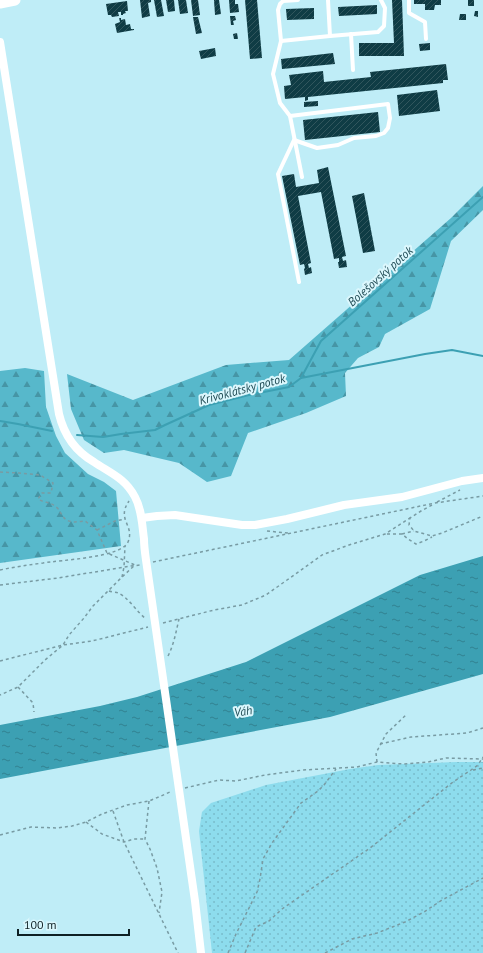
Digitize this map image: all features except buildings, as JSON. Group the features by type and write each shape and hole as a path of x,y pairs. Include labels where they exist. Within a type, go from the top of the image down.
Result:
{"main road":[{"path":"0,3 15,0"}],"street":[{"path":"0,42 61,423 71,442 78,450 95,463 120,478 127,485 139,505 142,518 152,602 195,901 201,953"},
{"path":"142,518 175,515 255,525 344,506 402,496 462,481 483,478"}],"lane":[{"path":"298,0 284,1 280,4 278,10 281,41 273,74 280,103 290,116 302,177"},
{"path":"328,0 330,36"},
{"path":"281,41 378,32 384,26 385,8 381,0"},
{"path":"409,0 409,13 425,22 426,39"},
{"path":"351,34 353,70"},
{"path":"290,116 388,104 390,118 388,128 384,133 376,136 354,138 338,145 317,148 294,140"},
{"path":"294,140 278,174 299,282"}],"path":[{"path":"0,472 40,475 53,483 51,493 42,493 38,499 58,508 67,521 85,521 98,530 107,553 135,565"},
{"path":"161,624 242,605 266,595 322,555 348,545 385,534 421,511 459,491 462,486 462,481"},
{"path":"0,584 58,578 142,565 295,532 483,496"},
{"path":"0,570 98,556 120,549 125,546 128,541 129,534 124,510 130,500 135,497"},
{"path":"402,534 416,544 432,536 442,534 483,516"},
{"path":"410,518 409,525 414,531"},
{"path":"98,530 115,521 125,519"},
{"path":"255,525 258,528 270,531 285,533 295,532"},
{"path":"385,534 402,534 414,531 432,536"},
{"path":"122,577 125,561 125,546"},
{"path":"0,695 18,687 63,645 68,636 93,606 135,565"},
{"path":"109,591 119,593 126,598 138,612 150,621"},
{"path":"168,656 176,634 179,619"},
{"path":"0,661 63,645 92,641 148,627"},
{"path":"18,687 33,703 34,712"},
{"path":"377,762 376,753 386,734 407,714"},
{"path":"380,744 411,737 467,732 483,728"},
{"path":"185,788 218,780 236,781 265,775 303,770 336,769 377,762 403,764 428,762 446,758 483,759"},
{"path":"245,953 256,927 269,921 282,909 370,848 453,782 478,765 483,759"},
{"path":"471,770 483,768"},
{"path":"228,953 257,892 263,859 272,843 301,803 318,791 336,769"},
{"path":"0,835 31,827 57,828 86,822 127,804 149,801 171,791 178,790"},
{"path":"149,801 145,839 157,868 162,892 159,913"},
{"path":"113,810 124,842 178,953"},
{"path":"86,822 102,834 124,842 134,839 145,839"},
{"path":"325,953 352,939 377,933 405,922 483,878"}],"shaded area":[{"path":"483,762 483,953 212,953 199,831 202,812 211,803 266,785 350,769 378,765"}],"green space":[{"path":"483,186 483,210 451,241 430,309 385,334 379,347 358,358 345,373 346,396 306,413 248,433 231,476 207,482 179,463 124,450 104,453 84,440 71,409 67,374 133,400 226,365 289,360 451,218"},
{"path":"25,368 44,371 46,407 56,436 65,453 88,474 104,482 116,491 121,546 0,563 0,371"}],"water":[{"name":"Váh","path":"483,556 483,674 330,717 0,779 0,725 100,706 137,697 246,662 420,575"}],"waterway":[{"name":"Bolešovský potok","path":"301,378 321,341 483,197"},
{"name":"Krivoklátsky potok","path":"77,435 103,437 155,430 209,405 289,387 301,378 452,350 483,356"},
{"name":"Krivoklátsky potok","path":"0,421 52,431"}]}
